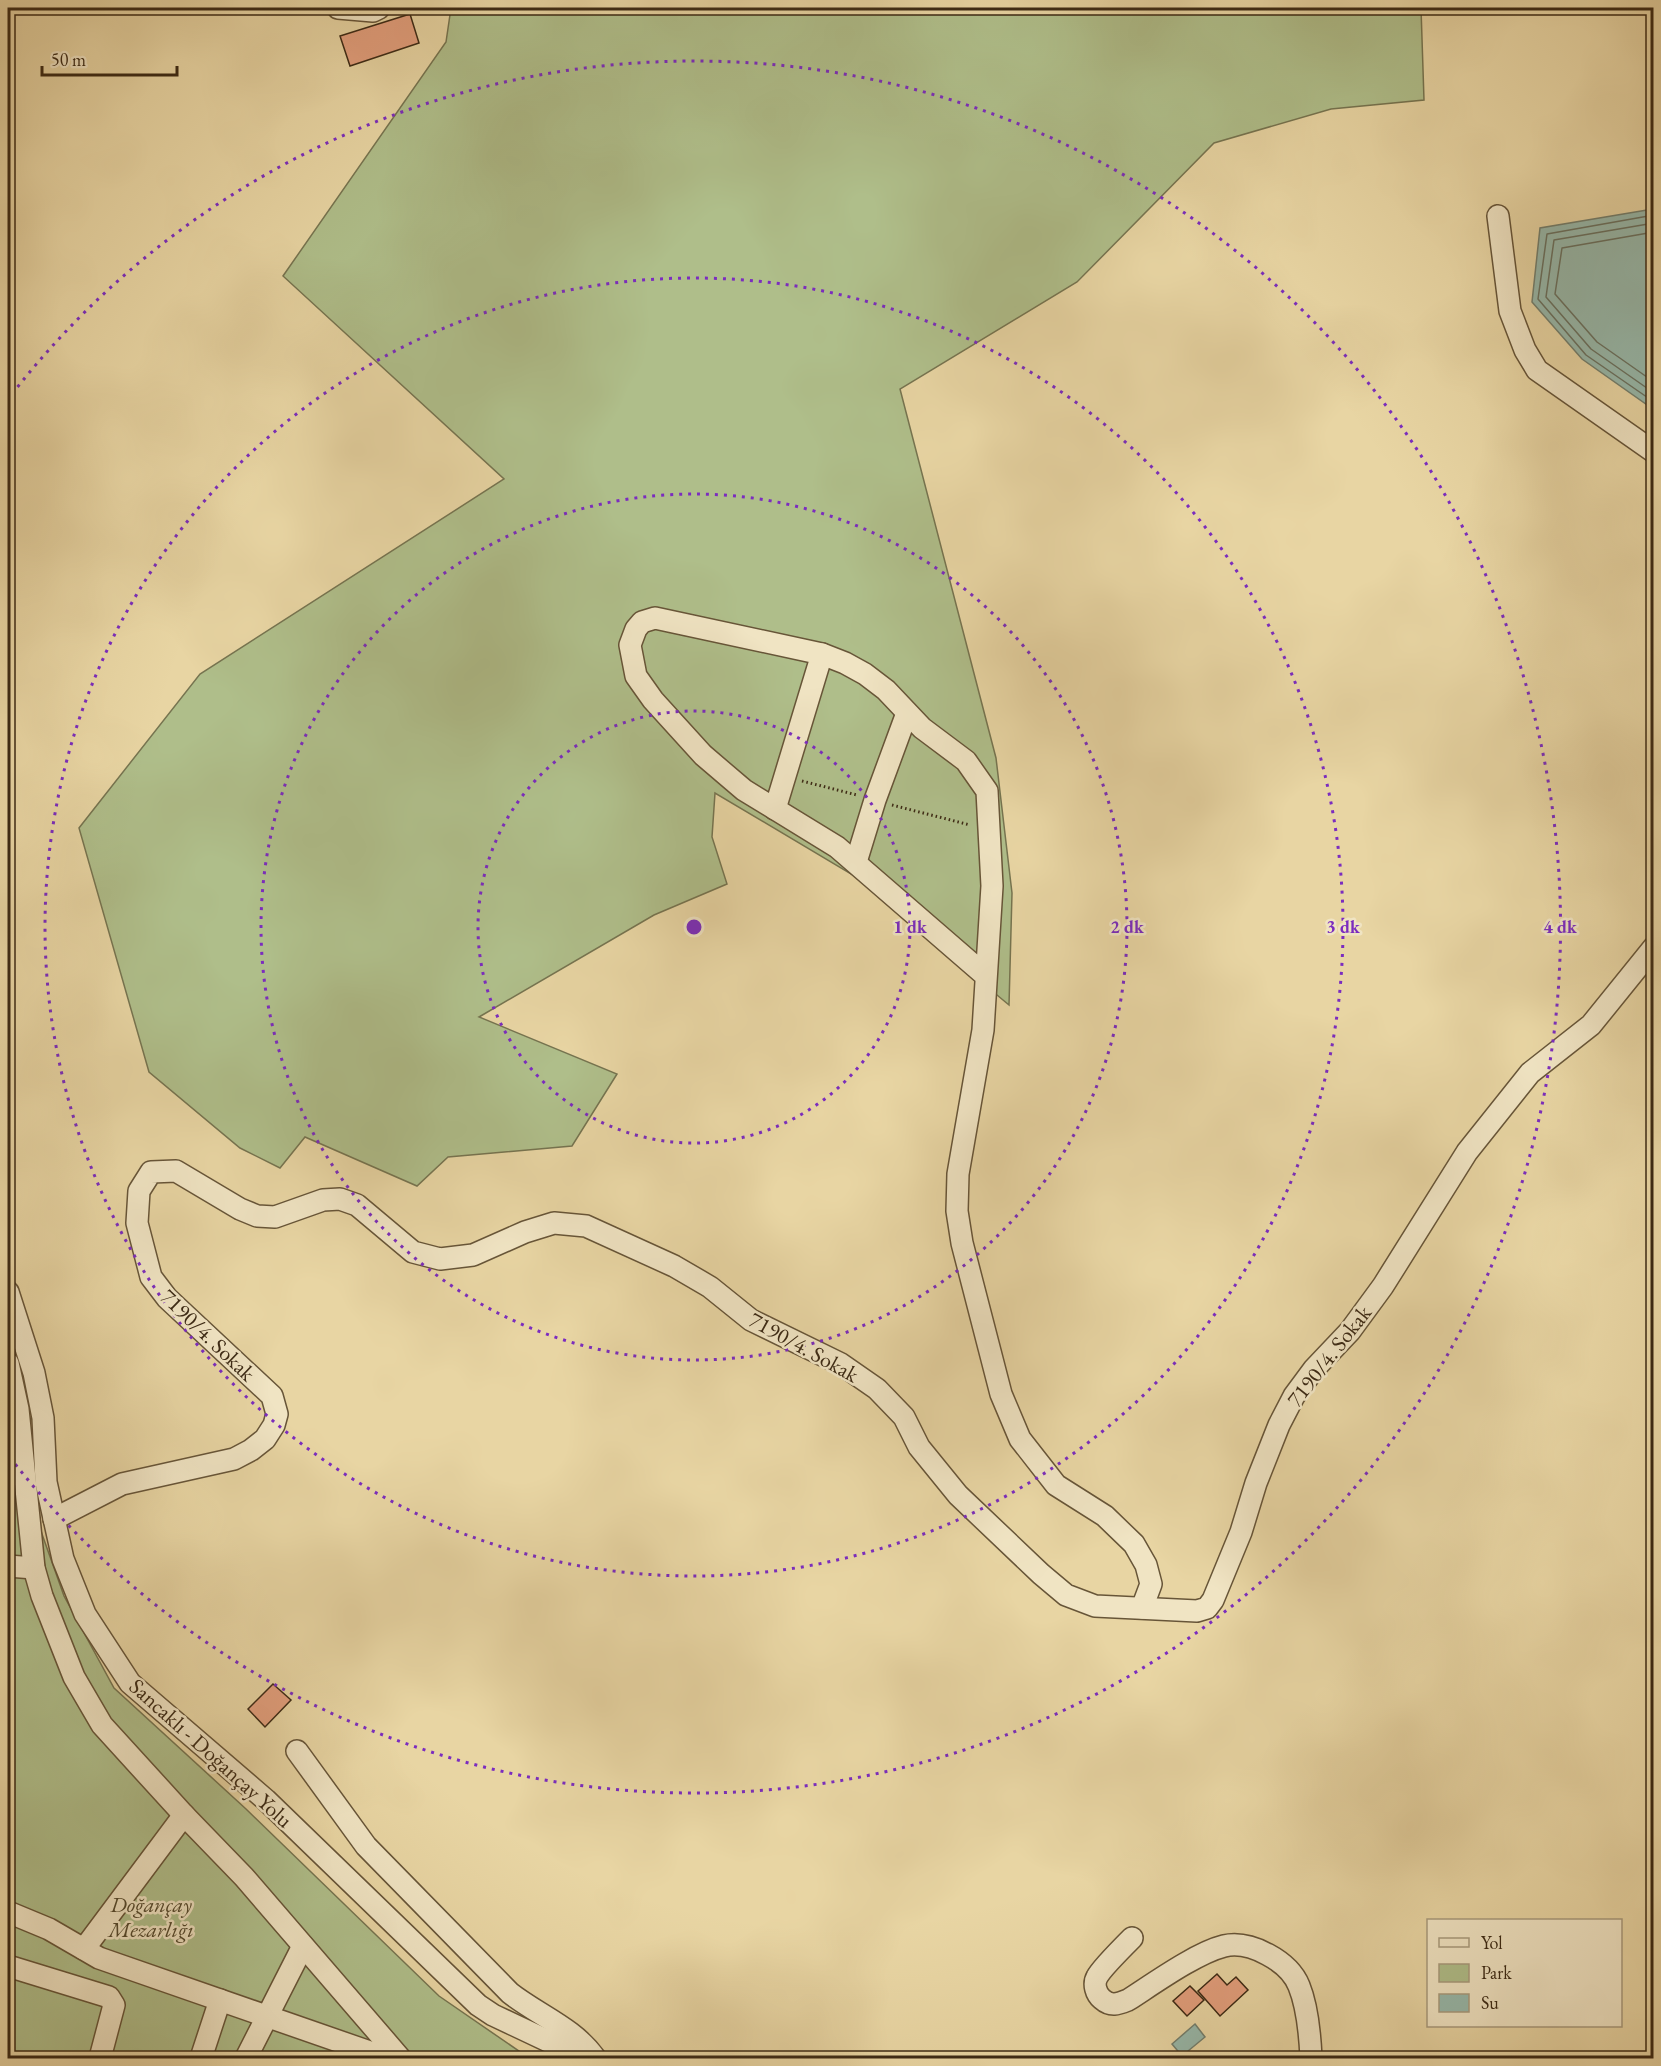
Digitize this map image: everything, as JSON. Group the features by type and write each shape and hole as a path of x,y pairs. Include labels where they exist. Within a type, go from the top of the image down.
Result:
{"street":[{"path":"338,8 373,11 379,8"},
{"path":"1498,216 1510,311 1525,350 1538,370 1653,452"},
{"path":"986,976 837,847 744,790 703,755 653,700 636,676 630,645 636,629 642,622 655,618 822,654 845,663 865,674 886,690 922,728 966,761 987,791 992,886 983,1030 958,1174 957,1210 962,1243 1001,1394 1020,1439 1056,1485 1105,1516 1134,1544 1146,1565 1151,1584 1142,1608"},
{"path":"776,809 822,654"},
{"path":"856,862 875,800 907,713"},
{"name":"7190/4. Sokak","path":"54,1519 122,1484 234,1459 265,1439 274,1425 277,1414 272,1396 166,1298 151,1276 137,1223 139,1191 151,1172 177,1171 240,1209 257,1216 275,1217 323,1200 340,1199 357,1205 413,1252 440,1259 472,1255 525,1232 554,1223 586,1226 674,1266 711,1287 751,1320 841,1364 877,1389 904,1418 919,1447 958,1495 1066,1595 1095,1606 1197,1611 1207,1608 1213,1600 1241,1532 1256,1483 1279,1425 1294,1395 1314,1369 1350,1331 1383,1286 1467,1152 1530,1073 1591,1024 1653,947"},
{"name":"Sancaklı - Doğançay Yolu","path":"8,1292 34,1373 43,1418 46,1482 63,1559 85,1614 130,1683 266,1800 478,2005 584,2058"},
{"path":"8,1363 18,1409 34,1568 42,1596 74,1677 102,1725 244,1877 400,2058"},
{"path":"8,1566 34,1568"},
{"path":"297,1751 334,1804 374,1855 510,1993 530,2009 560,2025 586,2046 595,2058"},
{"path":"84,1949 184,1815"},
{"path":"8,1912 50,1929 99,1958 387,2058"},
{"path":"1132,1938 1096,1978 1098,1995 1105,2002 1115,2005 1128,2000 1202,1955 1225,1946 1244,1946 1265,1952 1283,1966 1299,1984 1305,2005 1311,2058"},
{"path":"246,2058 303,1946"},
{"path":"8,1966 109,1997 114,2005 100,2058"},
{"path":"201,2058 220,2000"}],"green space":[{"path":"451,8 1421,8 1424,100 1331,109 1214,143 1077,282 900,389 996,758 1012,893 1009,1005 853,875 715,793 712,837 727,884 654,915 479,1017 617,1074 572,1146 448,1157 417,1186 305,1137 280,1168 240,1148 149,1072 79,828 200,674 504,479 283,276 446,42"},
{"name":"Doğançay Mezarlığı","path":"8,1341 27,1393 37,1520 64,1596 114,1688 246,1809 439,1996 529,2058 8,2058"}],"water":[{"path":"1654,209 1653,409 1582,359 1532,302 1540,228"},
{"path":"1195,2024 1205,2037 1182,2056 1172,2044"}],"building":[{"path":"410,14 419,43 350,66 340,36"},
{"path":"273,1684 291,1700 265,1727 248,1709"},
{"path":"1217,1974 1227,1985 1236,1977 1248,1990 1220,2016 1198,1991"},
{"path":"1190,1986 1204,2000 1187,2016 1173,2001"}]}
